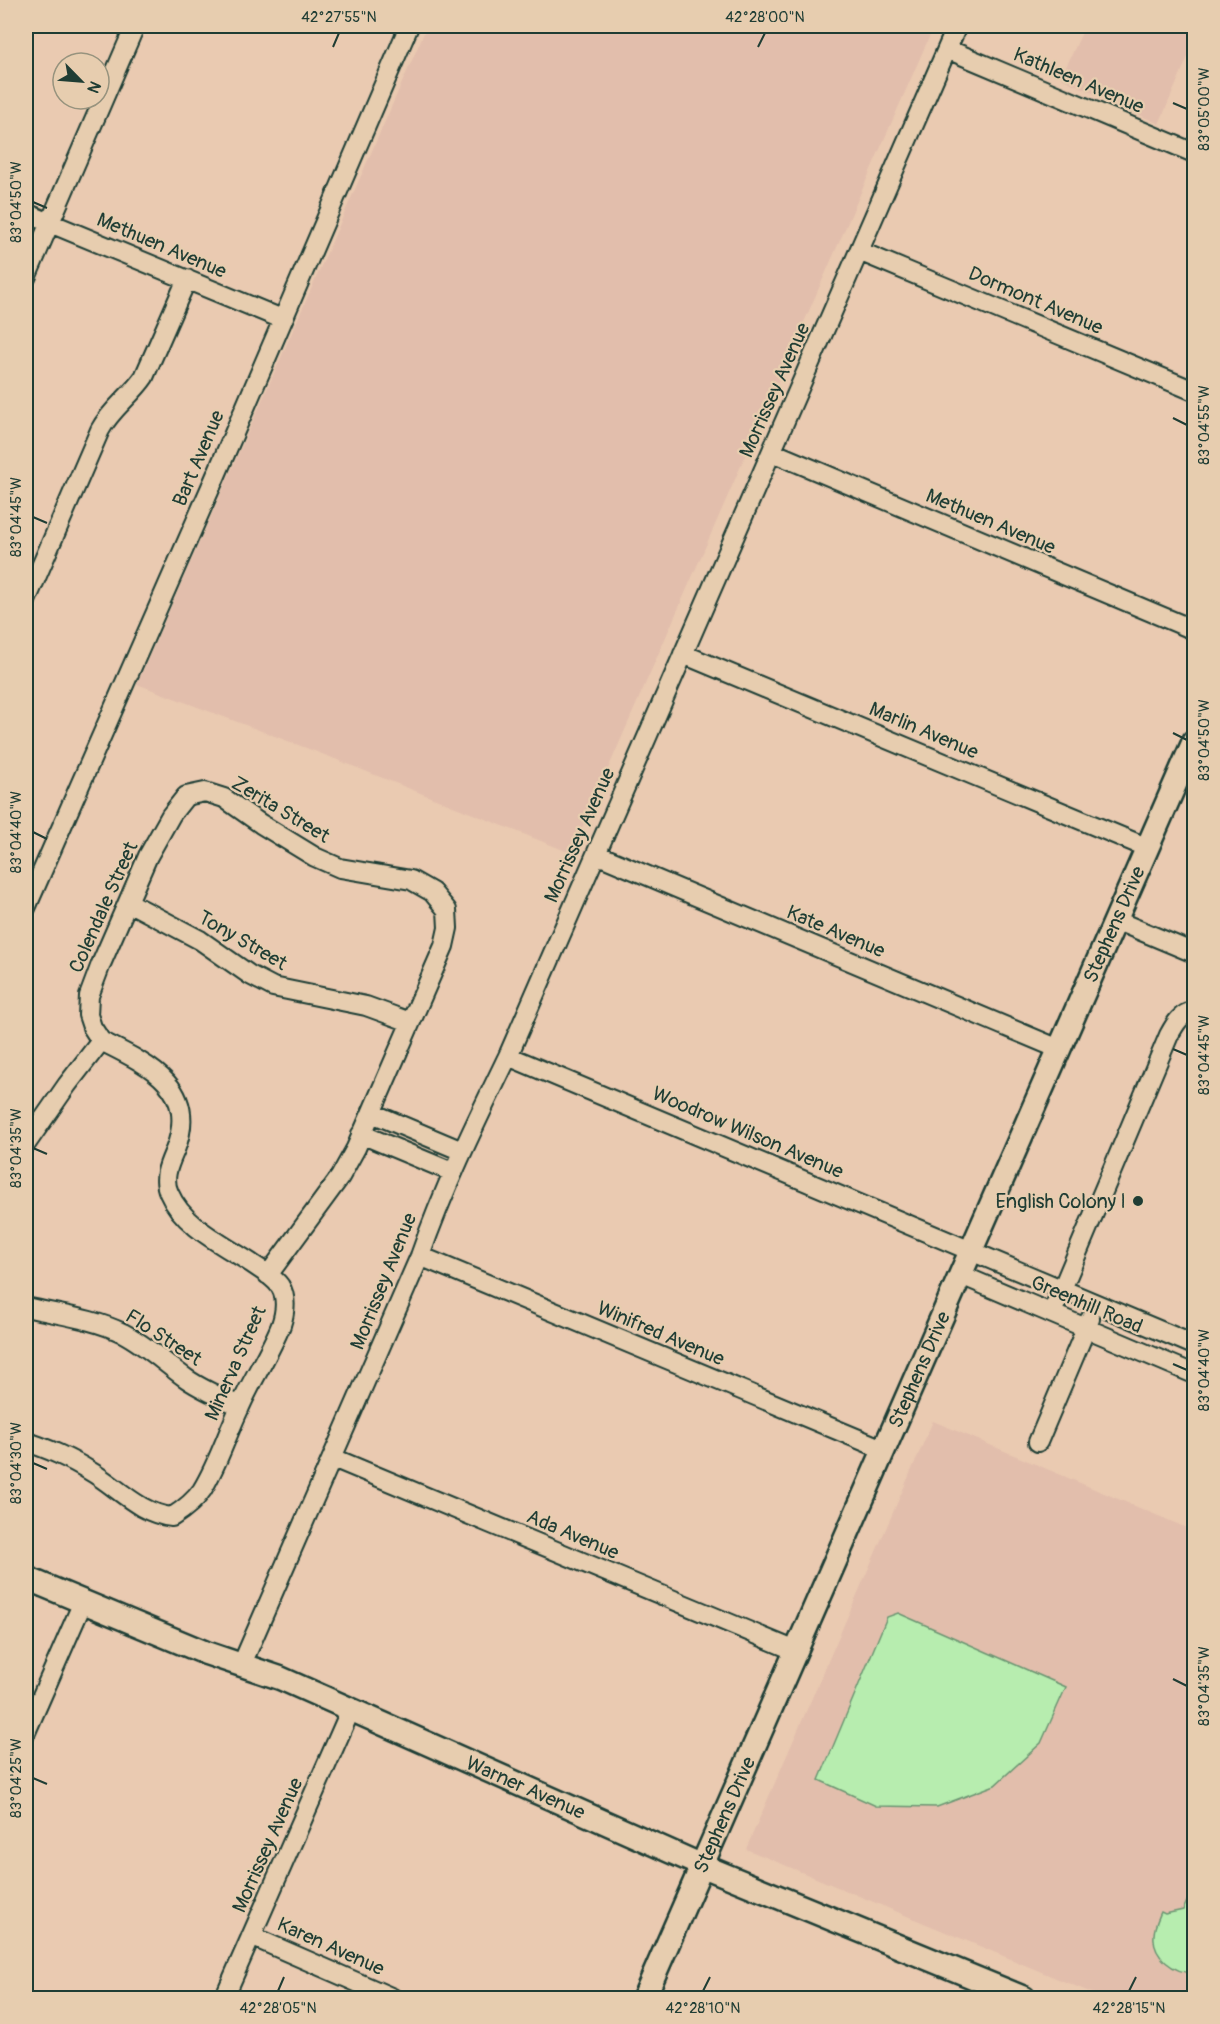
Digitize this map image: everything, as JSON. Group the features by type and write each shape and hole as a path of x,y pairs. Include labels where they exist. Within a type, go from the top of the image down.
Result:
{"street":[{"path":"26,278 135,26"},
{"name":"Bart Avenue","path":"26,908 409,26"},
{"name":"Morrissey Avenue","path":"242,1664 420,1256 438,1206 462,1151 508,1056 957,26"},
{"name":"Kathleen Avenue","path":"947,49 1194,153"},
{"name":"Methuen Avenue","path":"26,213 282,319"},
{"name":"Dormont Avenue","path":"860,251 1194,391"},
{"path":"26,601 100,430 111,414 136,390 144,377 187,279"},
{"name":"Methuen Avenue","path":"772,452 1194,630"},
{"name":"Marlin Avenue","path":"683,654 1148,848"},
{"name":"Stephens Drive","path":"644,1998 1115,920 1192,752"},
{"name":"Zerita Street","path":"186,796 205,792 224,798 315,857 340,868 411,880 432,892 447,910 448,928 444,946 410,1022"},
{"name":"Colendale Street","path":"101,1041 88,1015 89,996 154,845 171,814 186,796"},
{"name":"Kate Avenue","path":"596,854 1059,1049"},
{"name":"Tony Street","path":"128,902 200,940 240,969 273,987 366,1006 410,1022"},
{"path":"1115,920 1194,954"},
{"path":"1052,1313 1169,1035 1178,1020 1191,1011"},
{"path":"26,1144 66,1085 101,1041 134,1057 155,1071 172,1087 178,1104 181,1125 179,1139 166,1172 166,1182 171,1198 183,1215 197,1228 268,1275 340,1177 372,1113 410,1022"},
{"name":"Woodrow Wilson Avenue","path":"508,1056 972,1250"},
{"path":"372,1113 462,1151"},
{"path":"361,1134 453,1172"},
{"name":"Greenhill Road","path":"972,1250 1194,1345"},
{"name":"Winifred Avenue","path":"420,1256 885,1450"},
{"name":"Minerva Street","path":"26,1442 92,1471 133,1503 151,1512 172,1517 186,1508 201,1491 281,1325 285,1296 279,1285 268,1275"},
{"name":"Greenhill Road","path":"961,1275 1194,1374"},
{"path":"1038,1442 1096,1304"},
{"name":"Flo Street","path":"26,1307 80,1317 125,1334 187,1379 240,1407"},
{"name":"Ada Avenue","path":"333,1458 796,1651"},
{"name":"Warner Avenue","path":"26,1578 206,1653 242,1664 351,1709 703,1866 1024,1998"},
{"path":"26,1732 83,1602"},
{"name":"Morrissey Avenue","path":"224,1998 351,1709"},
{"name":"Karen Avenue","path":"251,1936 393,1998"}],"shaded area":[{"path":"427,26 934,26 571,853 330,757 137,684"},
{"path":"1085,26 1194,26 1194,43 1159,124 1061,78"},
{"path":"933,1421 1194,1531 1194,1998 1104,1998 746,1849"}],"green space":[{"path":"898,1613 1066,1687 1041,1743 995,1785 937,1807 876,1806 819,1780 887,1617"},
{"path":"1190,1895 1194,1897 1194,1973 1172,1967 1161,1957 1154,1943 1156,1923 1161,1912 1165,1914 1183,1910"}],"place":[{"name":"English Colony I","path":"1138,1201"}]}
